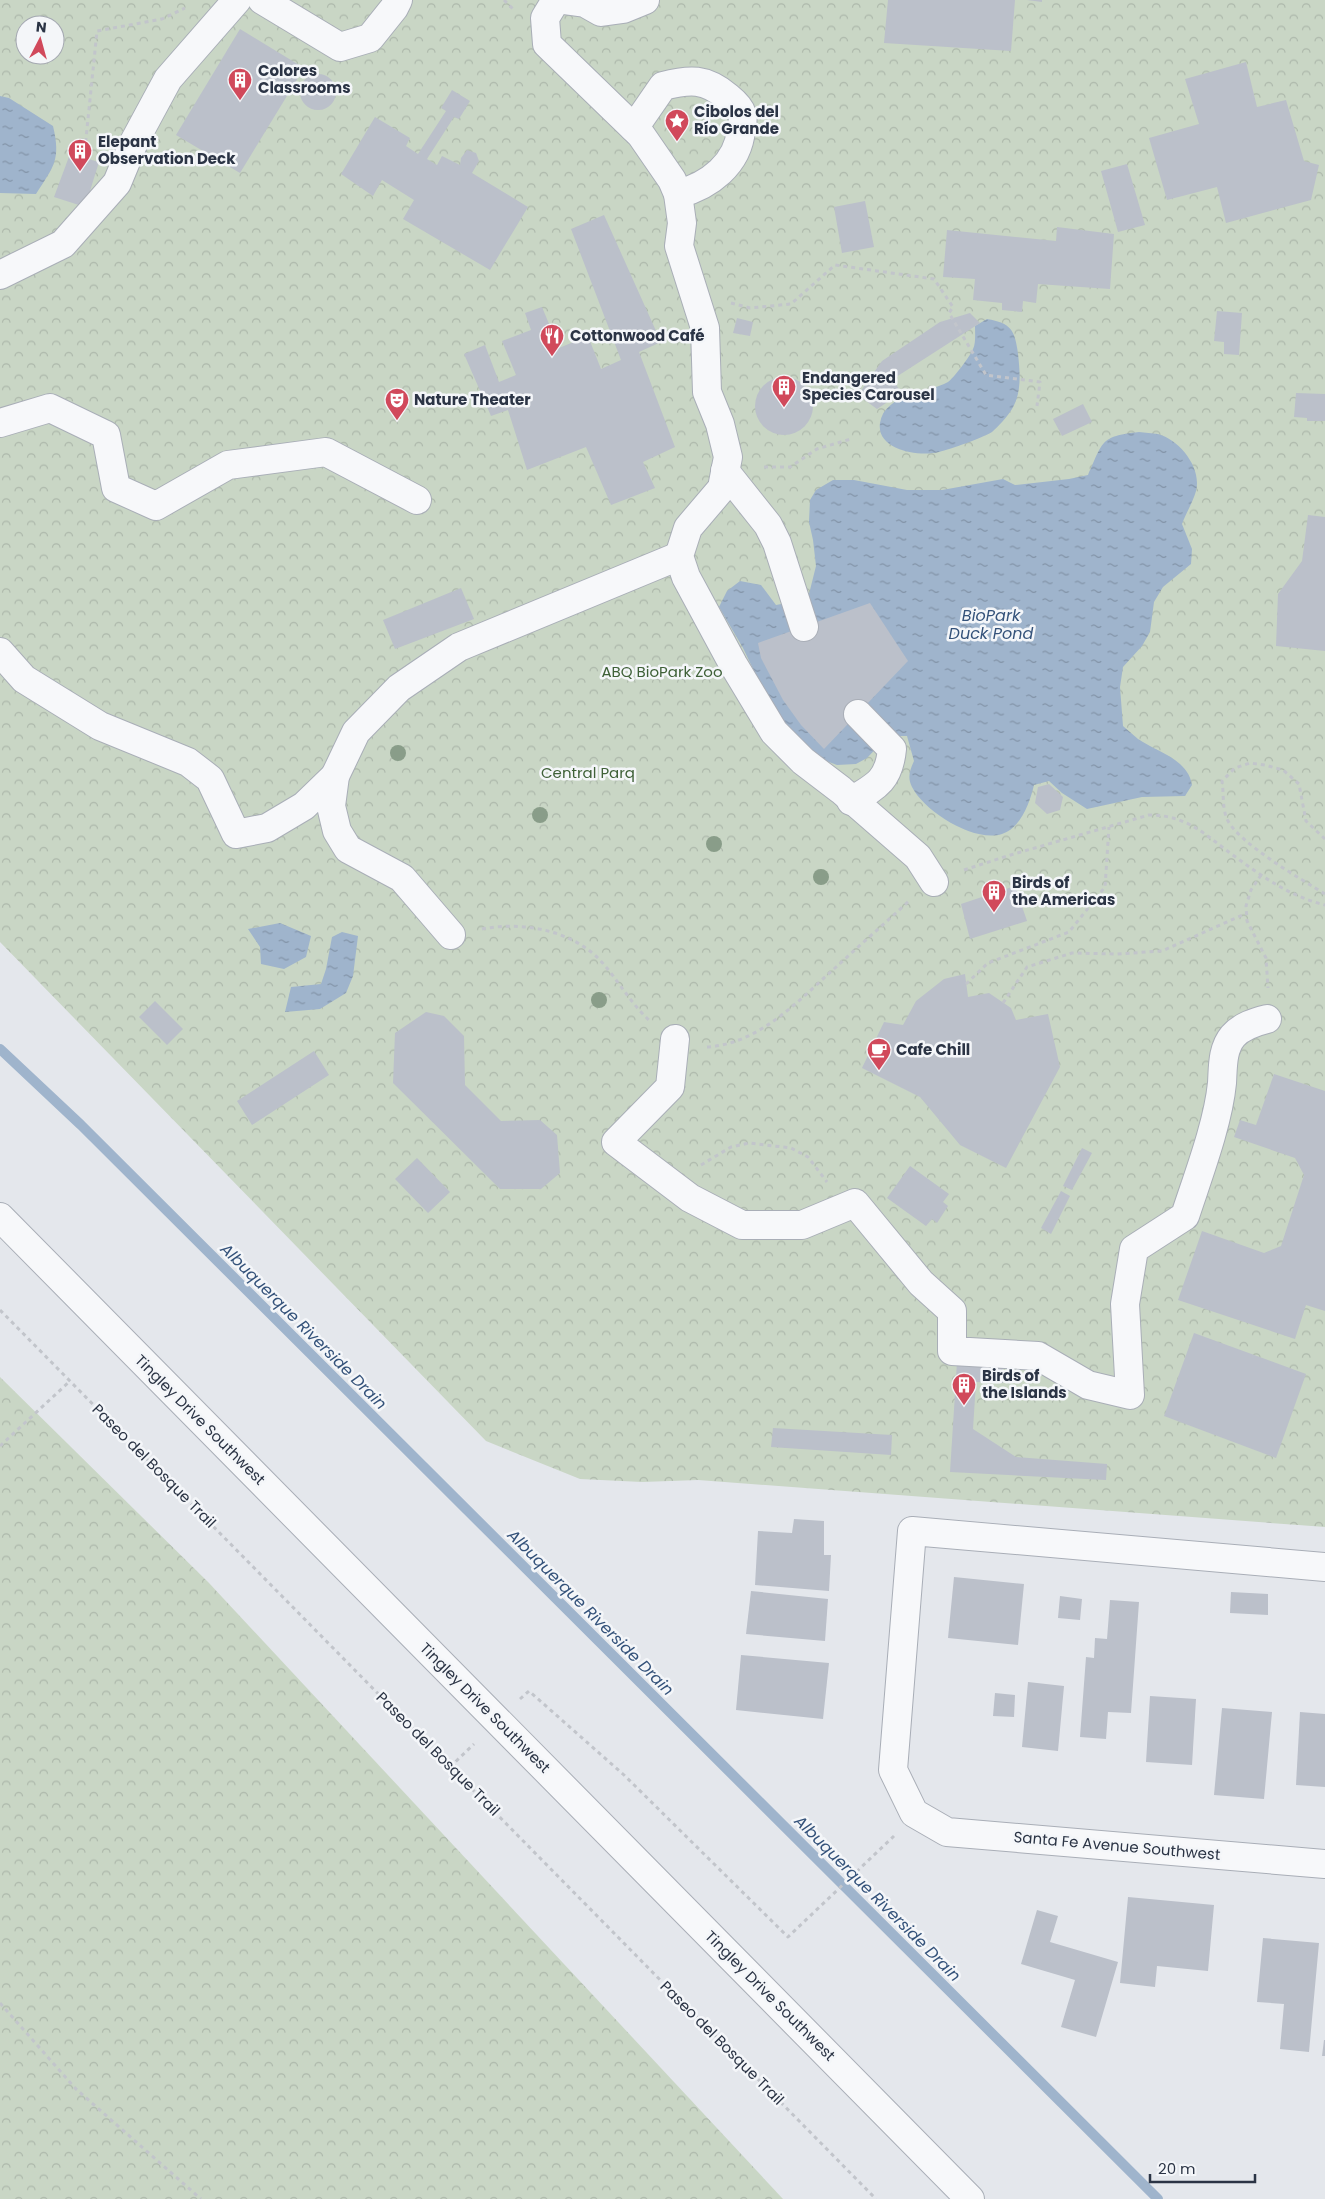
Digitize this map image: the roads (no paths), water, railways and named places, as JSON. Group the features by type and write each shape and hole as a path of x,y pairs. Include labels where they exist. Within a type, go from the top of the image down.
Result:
{"street":[{"path":"0,275 63,244 117,183 134,142 168,79 237,0"},
{"path":"262,0 340,47 370,38 394,8 398,0"},
{"path":"556,0 546,18 547,44 641,135 672,180 678,194 682,224 679,246 705,328 707,392 720,424 727,464 722,488 688,528 679,556 686,577 733,664 774,732 803,761 918,857 934,882"},
{"path":"562,0 584,3 601,12 623,9 644,0"},
{"path":"634,128 663,86 677,82 702,81 720,90 736,103 743,115 740,140 730,161 710,181 695,190 678,194"},
{"path":"0,423 50,408 106,435 116,488 156,506 228,465 326,452 417,500"},
{"path":"727,464 768,525 777,543 804,627"},
{"path":"450,935 402,878 348,849 337,831 330,806 335,776 356,732 399,688 459,646 679,556"},
{"path":"0,652 24,679 100,726 188,762 210,779 236,834 267,828 304,806 335,776"},
{"path":"852,801 885,778 891,765 892,749 858,714"},
{"path":"675,1039 670,1087 616,1142 690,1198 742,1225 802,1225 855,1203 921,1282 952,1311 952,1351 1038,1356 1088,1385 1130,1395 1125,1304 1134,1249 1185,1216 1220,1102 1223,1063 1227,1048 1233,1036 1243,1028 1253,1022 1267,1019"},
{"name":"Tingley Drive Southwest","path":"0,1217 970,2199"},
{"name":"Santa Fe Avenue Southwest","path":"1325,1567 912,1531 893,1770 914,1813 947,1832 1325,1864"}],"water":[{"path":"0,96 9,98 53,126 56,155 51,169 36,194 0,193"},
{"path":"987,319 1007,326 1013,333 1017,346 1020,382 1015,402 1008,415 992,432 939,452 921,453 900,450 885,440 881,432 880,423 883,413 898,400 948,382 958,372 973,349 975,326"},
{"name":"BioPark Duck Pond","path":"1139,432 1158,434 1174,442 1188,456 1196,473 1197,482 1195,495 1182,524 1192,549 1191,564 1163,587 1154,602 1150,632 1142,646 1123,667 1120,687 1123,726 1138,739 1171,757 1185,769 1192,785 1185,796 1142,797 1087,809 1062,793 1049,781 1034,785 1024,814 1009,831 991,836 978,834 951,823 938,815 918,796 912,787 909,777 914,761 907,736 888,736 867,758 856,764 837,765 821,759 781,721 719,607 727,591 740,581 761,585 776,605 792,602 809,594 816,566 809,522 810,500 816,490 833,480 854,480 907,490 942,490 1003,479 1015,485 1069,479 1088,475 1100,448 1109,439"},
{"path":"280,923 311,936 306,957 284,969 261,964 260,947 248,929"},
{"path":"342,932 358,936 353,976 346,993 320,1009 285,1012 291,987 321,984 332,937"}],"waterway":[{"name":"Albuquerque Riverside Drain","path":"0,1049 81,1125 1158,2199"}],"place":[{"name":"Colores Classrooms","path":"240,101"},
{"name":"Cibolos del Río Grande","path":"677,142"},
{"name":"Elepant Observation Deck","path":"80,172"},
{"name":"Cottonwood Café","path":"552,357"},
{"name":"Endangered Species Carousel","path":"784,408"},
{"name":"Nature Theater","path":"397,421"},
{"name":"Birds of the Americas","path":"994,913"},
{"name":"Cafe Chill","path":"879,1071"},
{"name":"Birds of the Islands","path":"964,1406"}],"park label":[{"name":"ABQ BioPark Zoo","path":"662,672"},
{"name":"Central Parq","path":"588,773"}]}
